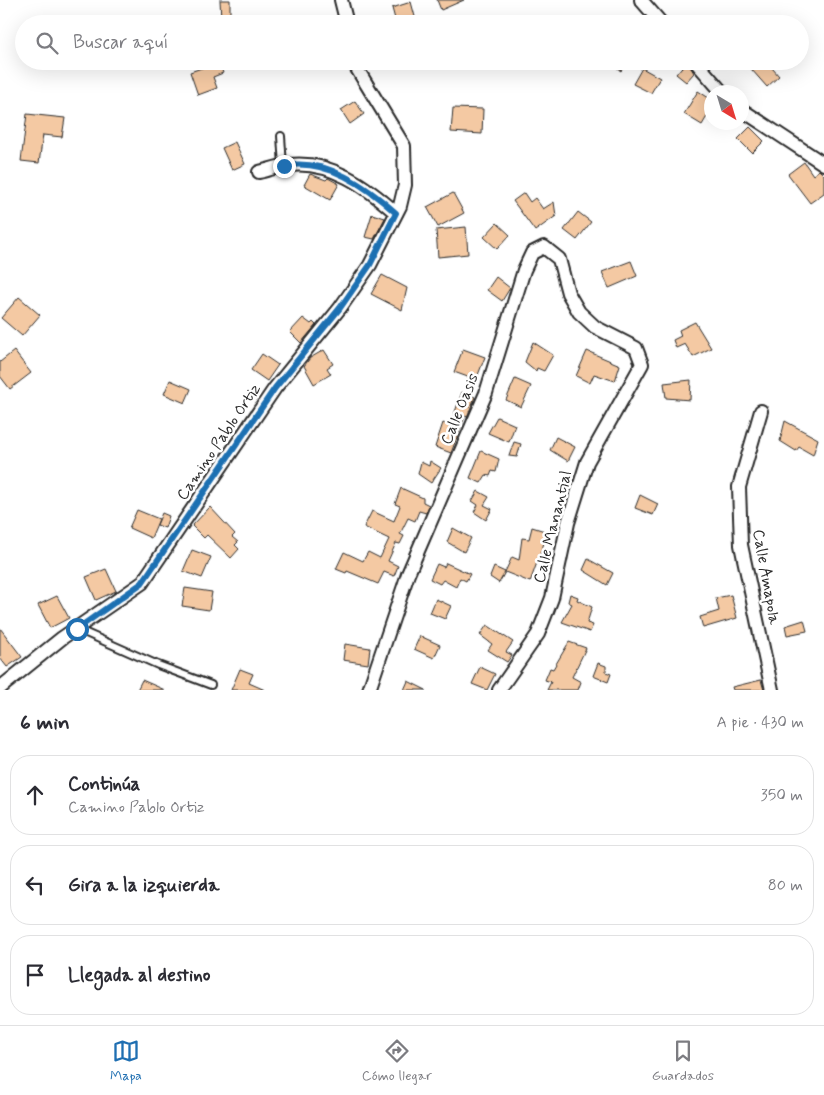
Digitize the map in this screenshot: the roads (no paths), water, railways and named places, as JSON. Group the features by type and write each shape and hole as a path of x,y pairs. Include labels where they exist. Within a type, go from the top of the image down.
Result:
{"street":[{"path":"341,0 344,15"},
{"path":"641,0 654,15"},
{"name":"Camino Pablo Ortiz","path":"0,688 77,629 142,583 275,388 340,308 370,265 396,213 405,185 404,146 358,70"},
{"path":"703,70 716,85"},
{"path":"749,115 824,164"},
{"path":"258,172 284,166 317,166 340,173 370,189 396,213"},
{"name":"Calle Oasis","path":"369,690 408,574 486,394 524,270 532,253 544,247 559,259 568,293 579,312 595,327 605,332"},
{"name":"Calle Manantial","path":"499,690 538,634 552,598 568,522 587,462 642,364 636,348 605,332"},
{"name":"Calle Amapola","path":"761,411 738,487 741,545 772,690"}],"lane":[{"path":"280,136 284,166"},
{"path":"77,629 158,665 211,685"}]}
